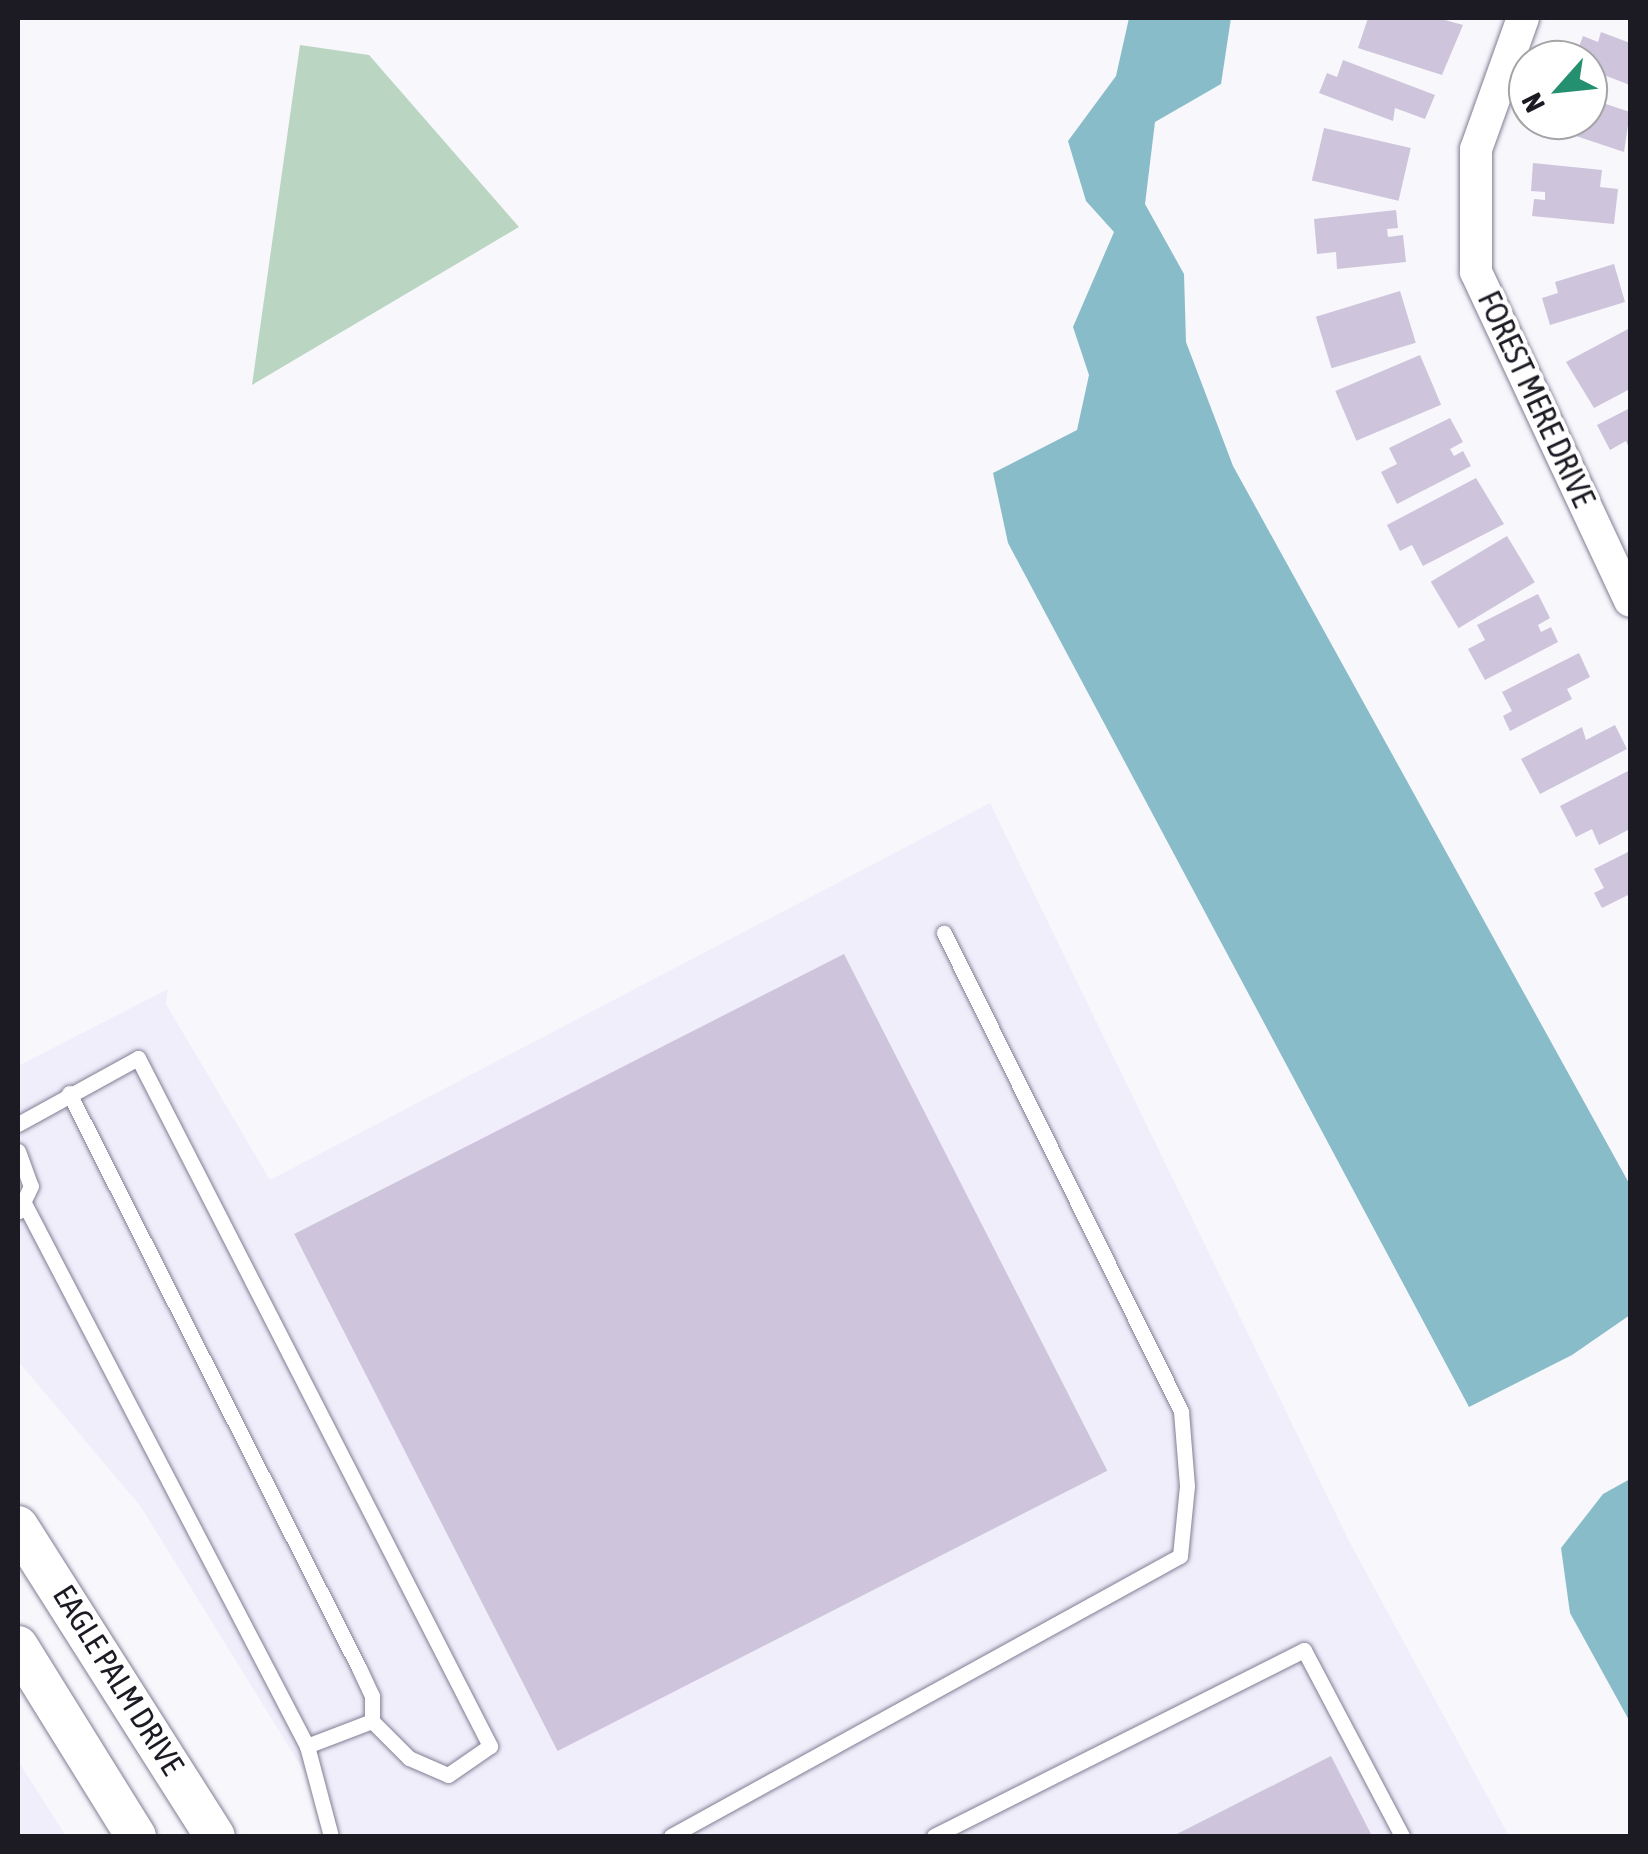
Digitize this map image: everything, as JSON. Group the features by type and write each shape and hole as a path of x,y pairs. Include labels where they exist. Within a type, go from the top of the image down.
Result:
{"street":[{"name":"FOREST MERE DRIVE","path":"1523,18 1476,149 1476,272 1630,601"},
{"name":"EAGLE PALM DRIVE","path":"18,1526 215,1836"},
{"name":"EAGLE PALM DRIVE","path":"18,1646 136,1836"}],"lane":[{"path":"671,1836 1180,1556 1188,1486 1181,1411 944,933"},
{"path":"18,1124 69,1093 138,1058 490,1746 448,1775 408,1758 372,1721 372,1696 69,1093"},
{"path":"18,1151 30,1186 21,1208 307,1746 331,1836"},
{"path":"934,1836 1304,1650 1402,1836"},
{"path":"307,1746 372,1721"}],"shaded area":[{"path":"990,803 1349,1541 1509,1836 344,1836 141,1507 18,1361 18,1066 168,989 166,1004 270,1180"},
{"path":"18,1761 66,1836 18,1836"}],"green space":[{"path":"300,45 369,55 519,227 252,385"}],"water":[{"path":"1129,18 1231,18 1221,84 1155,122 1145,204 1184,274 1186,342 1233,466 1630,1185 1630,1315 1572,1355 1469,1407 1008,543 993,473 1077,430 1089,375 1073,327 1114,232 1086,201 1068,141 1116,76"},
{"path":"1630,1479 1630,1722 1570,1613 1561,1548 1603,1494"}],"building":[{"path":"1368,18 1438,18 1463,25 1442,75 1358,48"},
{"path":"1601,32 1630,43 1630,85 1608,77 1608,40 1599,40"},
{"path":"1343,60 1435,95 1425,119 1395,108 1393,121 1319,93 1327,73 1337,77"},
{"path":"1608,105 1630,112 1624,152 1588,140 1608,140"},
{"path":"1324,128 1411,148 1399,201 1312,181"},
{"path":"1533,163 1602,170 1600,187 1618,189 1614,224 1532,216 1534,199 1545,200 1545,192 1531,191"},
{"path":"1396,210 1398,228 1387,229 1388,237 1403,235 1406,262 1337,269 1336,252 1317,254 1314,219"},
{"path":"1614,264 1625,302 1550,325 1542,298 1558,293 1555,282"},
{"path":"1400,291 1416,343 1332,368 1316,317"},
{"path":"1630,328 1630,389 1594,408 1566,362"},
{"path":"1420,355 1441,405 1356,441 1335,391"},
{"path":"1630,408 1630,450 1626,441 1610,450 1597,425"},
{"path":"1450,418 1463,442 1450,449 1454,456 1463,451 1471,466 1397,504 1381,472 1397,464 1389,448"},
{"path":"1476,478 1504,524 1423,566 1412,545 1400,551 1387,525"},
{"path":"1507,536 1535,582 1459,628 1431,582"},
{"path":"1538,594 1550,618 1538,625 1541,632 1551,627 1558,642 1485,680 1468,649 1485,640 1477,625"},
{"path":"1579,653 1590,677 1567,689 1572,699 1510,731 1503,716 1512,711 1502,692"},
{"path":"1615,725 1627,749 1540,794 1521,759 1582,727 1586,740"},
{"path":"1630,770 1630,829 1599,845 1592,829 1576,837 1560,806"},
{"path":"1630,851 1630,894 1602,908 1594,893 1604,888 1594,869"},
{"path":"844,954 1107,1471 558,1751 294,1234"},
{"path":"1331,1756 1372,1836 1173,1836"}]}
